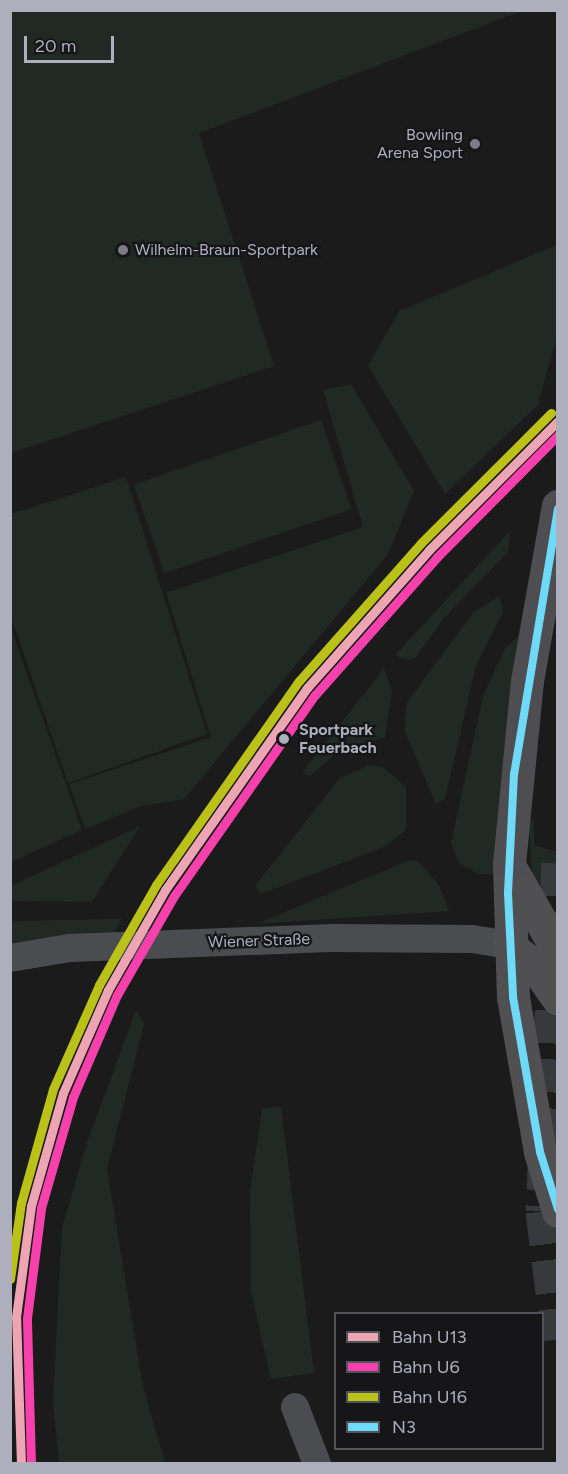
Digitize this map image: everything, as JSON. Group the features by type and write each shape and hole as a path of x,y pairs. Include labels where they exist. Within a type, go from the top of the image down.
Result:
{"main road":[{"path":"558,506 526,681 508,864 508,945 521,1047 540,1152 558,1211"},
{"path":"508,864 554,938 508,945"},
{"path":"508,945 535,966 557,998 521,1047"}],"street":[{"name":"Wiener Straße","path":"10,958 70,948 334,938 472,939 508,945"},
{"path":"295,1407 317,1464"}],"shaded area":[{"name":"Wilhelm-Braun-Sportpark","path":"10,11 522,11 199,133 274,366 11,453"},
{"path":"557,245 557,336 538,405 445,494 368,366 399,311"},
{"path":"351,384 414,491 388,554 184,799 141,806 85,829 69,784 211,737 166,593 363,527 323,390"},
{"path":"321,420 352,509 164,573 134,484"},
{"path":"126,477 207,734 68,783 11,617 11,514"},
{"path":"510,531 508,552 444,618 416,657 408,661 395,655"},
{"path":"499,596 503,612 476,666 445,799 436,804 404,730 407,702 474,612"},
{"path":"11,628 82,830 11,862"},
{"path":"521,634 495,874 479,874 460,864 451,843 483,696 505,648"},
{"path":"384,668 392,691 385,737 335,754 310,776 302,773"},
{"path":"369,765 384,768 406,787 406,830 384,847 261,894 255,886 340,778"},
{"path":"534,820 534,845 557,852 557,886 535,884 532,874 529,821"},
{"path":"140,826 92,902 11,901 11,886"},
{"path":"410,860 419,862 439,885 449,911 256,924"},
{"path":"122,919 112,937 11,951 10,921"},
{"path":"136,1010 144,1024 107,1169 143,1386 165,1463 59,1463 53,1401 62,1228 86,1145"},
{"path":"281,1106 314,1373 271,1379 251,1291 250,1191 262,1109"}],"tunnel":[{"path":"558,863 542,1211 558,1339"}],"rail line":[{"name":"U16","path":"10,1279 21,1203 53,1089 99,985 156,885 299,681 421,543 551,413"},
{"name":"U13","path":"21,1464 16,1317 31,1206 63,1093 108,990 165,890 307,688 429,550 558,421"},
{"name":"U6","path":"31,1464 27,1318 41,1208 73,1097 117,995 174,896 315,695 437,557 558,435"}],"transit line":[{"name":"N3","path":"558,509 514,774 508,893 513,997 540,1152 558,1209"}],"place":[{"name":"Bowling Arena Sport","path":"475,144"},
{"name":"Wilhelm-Braun-Sportpark","path":"123,250"},
{"name":"Sportpark Feuerbach","path":"284,739"}]}
